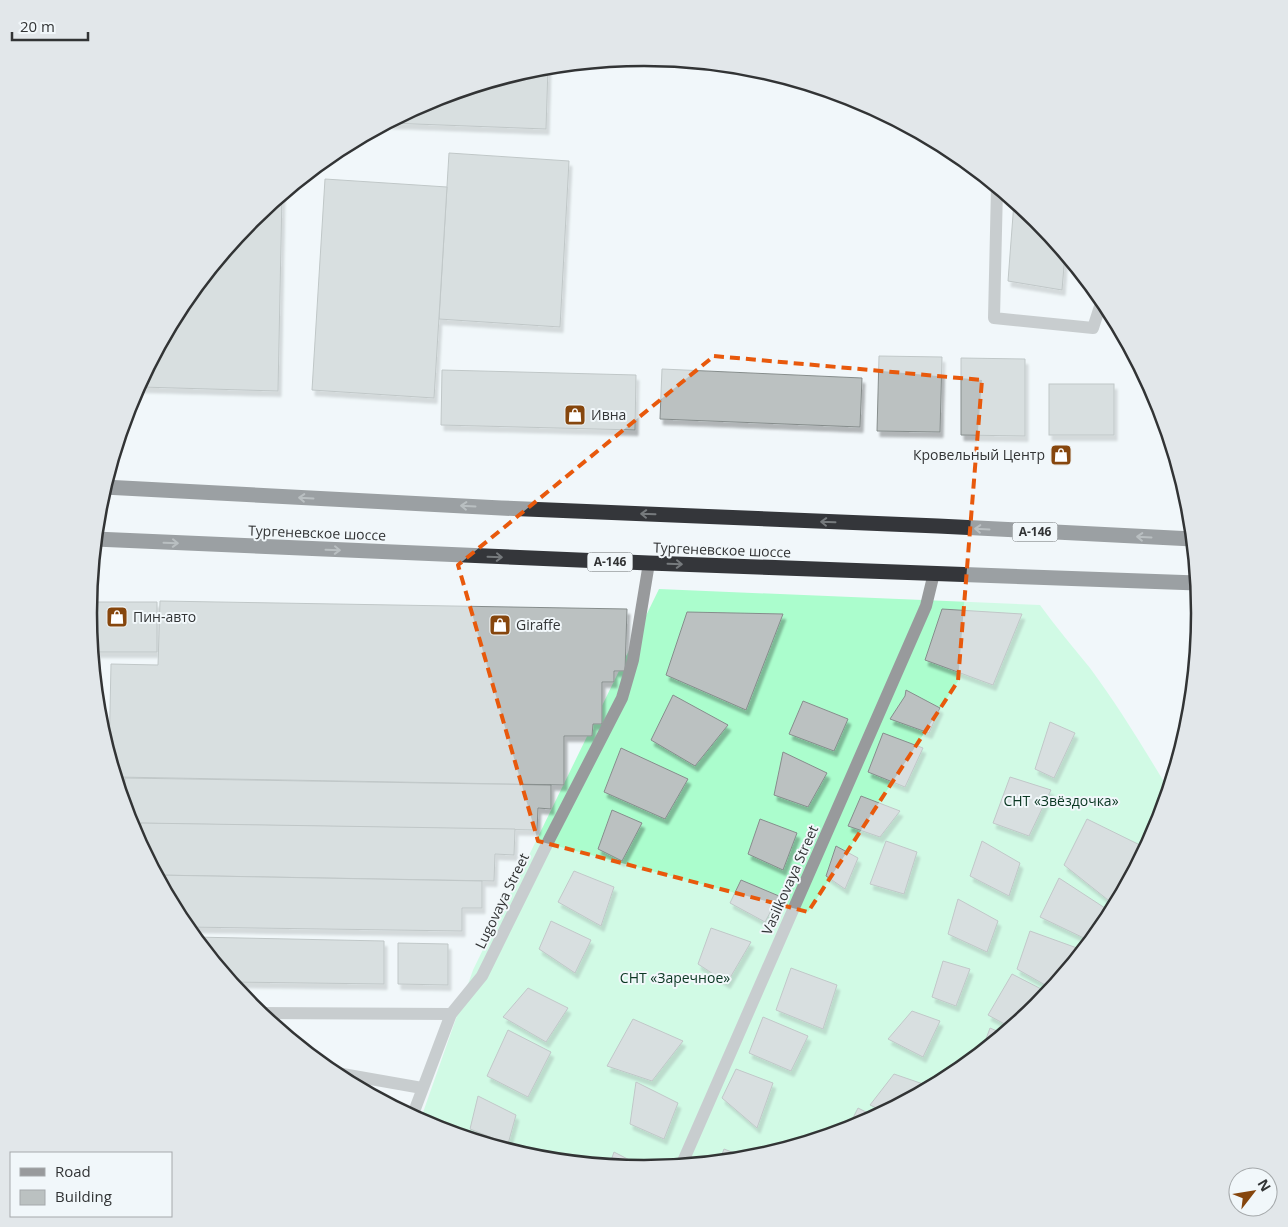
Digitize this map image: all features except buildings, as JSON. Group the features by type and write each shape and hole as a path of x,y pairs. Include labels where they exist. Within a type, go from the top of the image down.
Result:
{"highway":[{"name":"А-146","path":"111,487 501,508 938,526 1186,539"},
{"name":"Тургеневское шоссе","path":"101,539 648,563 1190,583"}],"street":[{"path":"998,196 994,318 1093,328 1099,309"},
{"name":"Lugovaya Street","path":"415,1110 451,1014 482,976 622,698 633,660 648,563"},
{"name":"Vasilkovaya Street","path":"684,1160 926,606 934,573"},
{"path":"271,1013 451,1014"},
{"path":"351,1075 422,1088"}],"highlighted area":[{"path":"714,356 982,380 958,681 808,912 538,841 458,565"}],"green space":[{"name":"СНТ «Заречное»","path":"659,589 1040,605 1101,683 1164,782 1150,823 1135,856 1099,918 1055,974 1005,1025 948,1069 918,1087 853,1119 820,1132 786,1142 751,1150 680,1160 608,1160 537,1150 502,1142 468,1132 423,1113 473,970"}],"place":[{"name":"Ивна","path":"575,415"},
{"name":"Кровельный Центр","path":"1061,455"},
{"name":"Пин-авто","path":"117,617"},
{"name":"Giraffe","path":"500,625"}],"park label":[{"name":"СНТ «Звёздочка»","path":"1061,801"}]}
